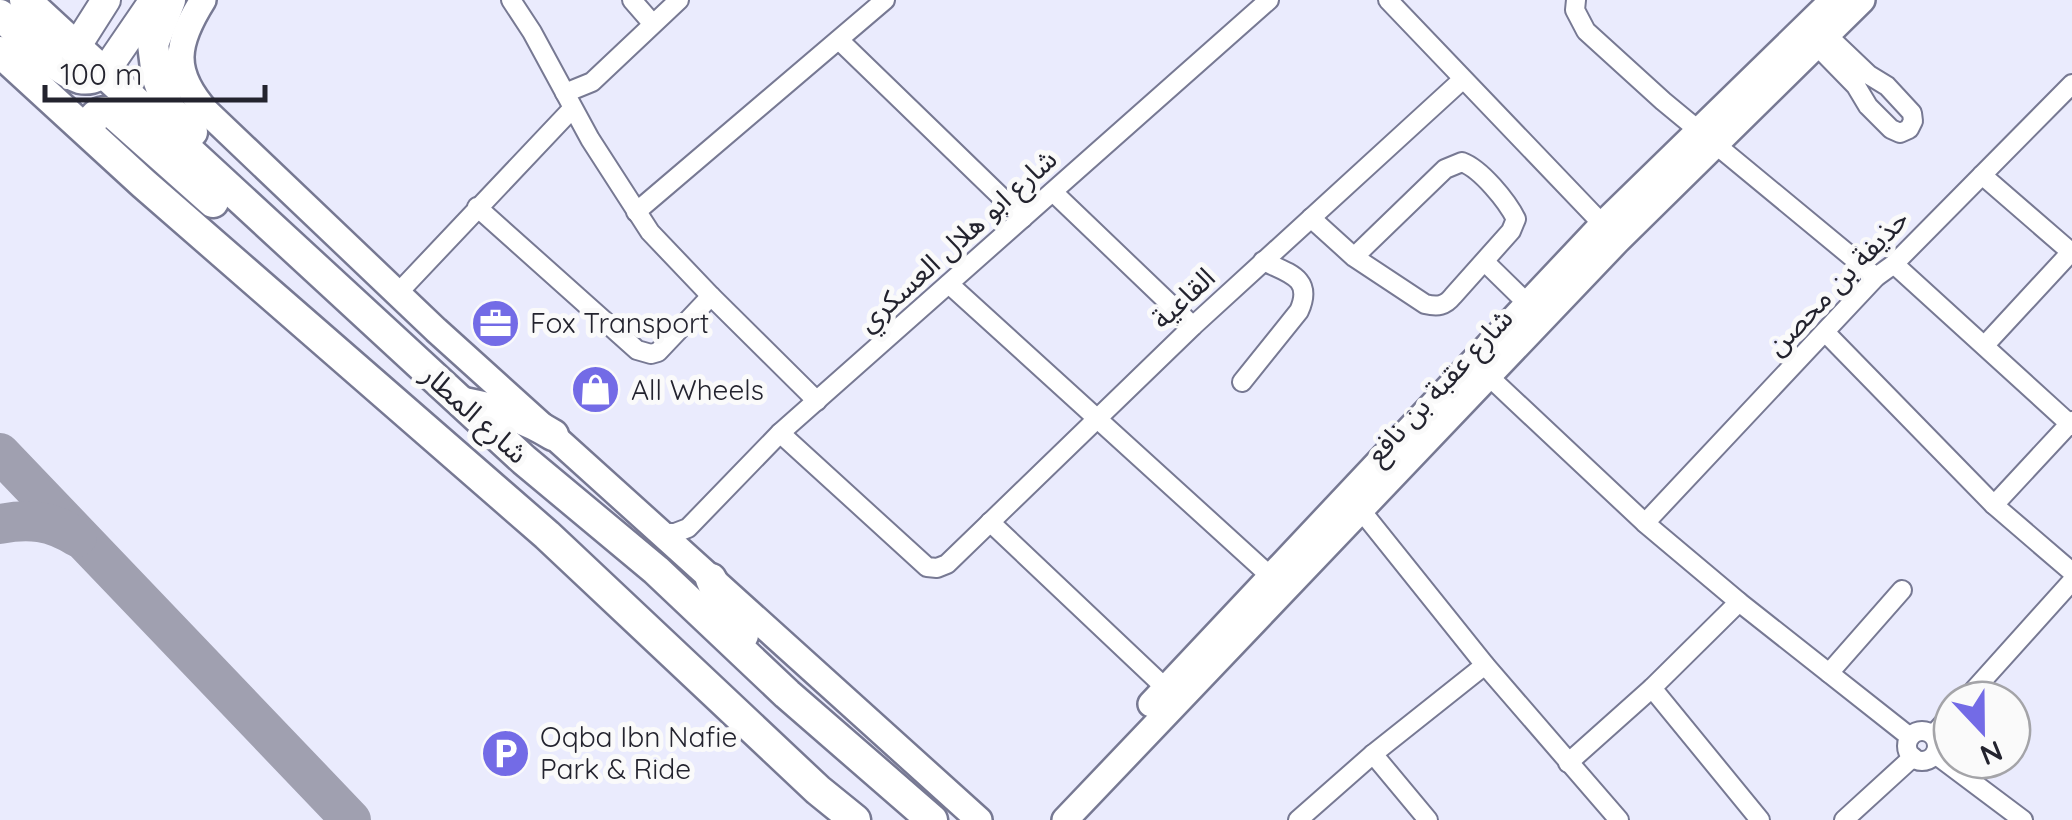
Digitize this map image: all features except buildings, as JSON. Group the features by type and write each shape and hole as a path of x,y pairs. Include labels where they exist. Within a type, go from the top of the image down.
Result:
{"highway":[{"name":"شارع المطار","path":"24,0 90,133 547,535 818,790 855,820"},
{"path":"170,0 153,44 156,76 169,109 260,198 280,236"},
{"path":"0,16 62,70"},
{"name":"شارع المطار","path":"0,52 62,70 104,73 524,460 656,570 787,694 932,820"},
{"path":"90,133 94,117 103,112 114,114 328,304 400,347"},
{"path":"464,403 527,419 552,435"},
{"path":"711,578 730,620 787,694"}],"main road":[{"path":"62,70 106,0"},
{"path":"126,0 121,17 134,29"},
{"path":"104,73 154,0"}],"street":[{"name":"شارع المطار","path":"204,0 184,32 180,52 192,93 207,112 397,294 979,820"},
{"path":"511,0 568,101 650,232 817,401"},
{"path":"632,0 652,23"},
{"path":"397,294 568,101 678,0"},
{"path":"636,212 885,0"},
{"name":"شارع ابو هلال العسكري","path":"688,528 780,433 1269,0"},
{"path":"1388,0 1610,233"},
{"path":"1576,0 1578,20 1586,31 1706,138 1876,277"},
{"name":"شارع عقبة بن نافع","path":"1044,820 1356,503 1610,233 1706,138 1832,0"},
{"name":"شارع عقبة بن نافع","path":"1706,138 1822,40 1862,0"},
{"path":"839,40 1023,218"},
{"path":"1822,40 1887,86 1913,117 1909,129 1900,133 1891,129 1866,104 1822,40"},
{"name":"القاعية","path":"780,433 927,567 947,564 1192,326 1462,80"},
{"name":"حذيفة بن محصن","path":"1646,523 1876,277 2068,96"},
{"path":"1311,218 1354,257 1434,306 1448,302 1511,231 1516,219 1476,169 1462,162 1446,170 1354,257"},
{"path":"1982,175 2072,252 1985,345"},
{"path":"1052,192 1192,326"},
{"path":"478,207 644,353 658,352 711,296"},
{"path":"1242,382 1305,298 1298,279 1264,261"},
{"path":"1485,262 1536,312"},
{"path":"1894,264 2071,424 1994,505"},
{"path":"949,284 1277,582"},
{"path":"1825,332 1994,505 2072,572"},
{"path":"1482,369 1646,523 1910,737"},
{"path":"1356,503 1485,665 1619,820"},
{"path":"990,522 1171,694"},
{"path":"660,532 688,528"},
{"path":"687,556 688,528"},
{"path":"1983,680 2072,581"},
{"path":"1829,674 1902,590"},
{"path":"1568,762 1652,688 1739,602"},
{"path":"1298,820 1372,754 1485,665"},
{"path":"1652,688 1760,820"},
{"name":"شارع عقبة بن نافع","path":"1065,820 1171,694"},
{"path":"1910,737 1925,731 1932,741"},
{"path":"1910,737 1909,752 1913,757 1929,759 1932,750"},
{"path":"1372,754 1428,820"},
{"path":"1844,820 1913,757"},
{"path":"1976,780 2023,820"}],"taxiway":[{"path":"0,453 351,820"},
{"path":"0,524 40,522 77,537"}],"place":[{"name":"Fox Transport","path":"495,323"},
{"name":"All Wheels","path":"596,390"},
{"name":"Oqba Ibn Nafie Park & Ride","path":"505,753"}]}
